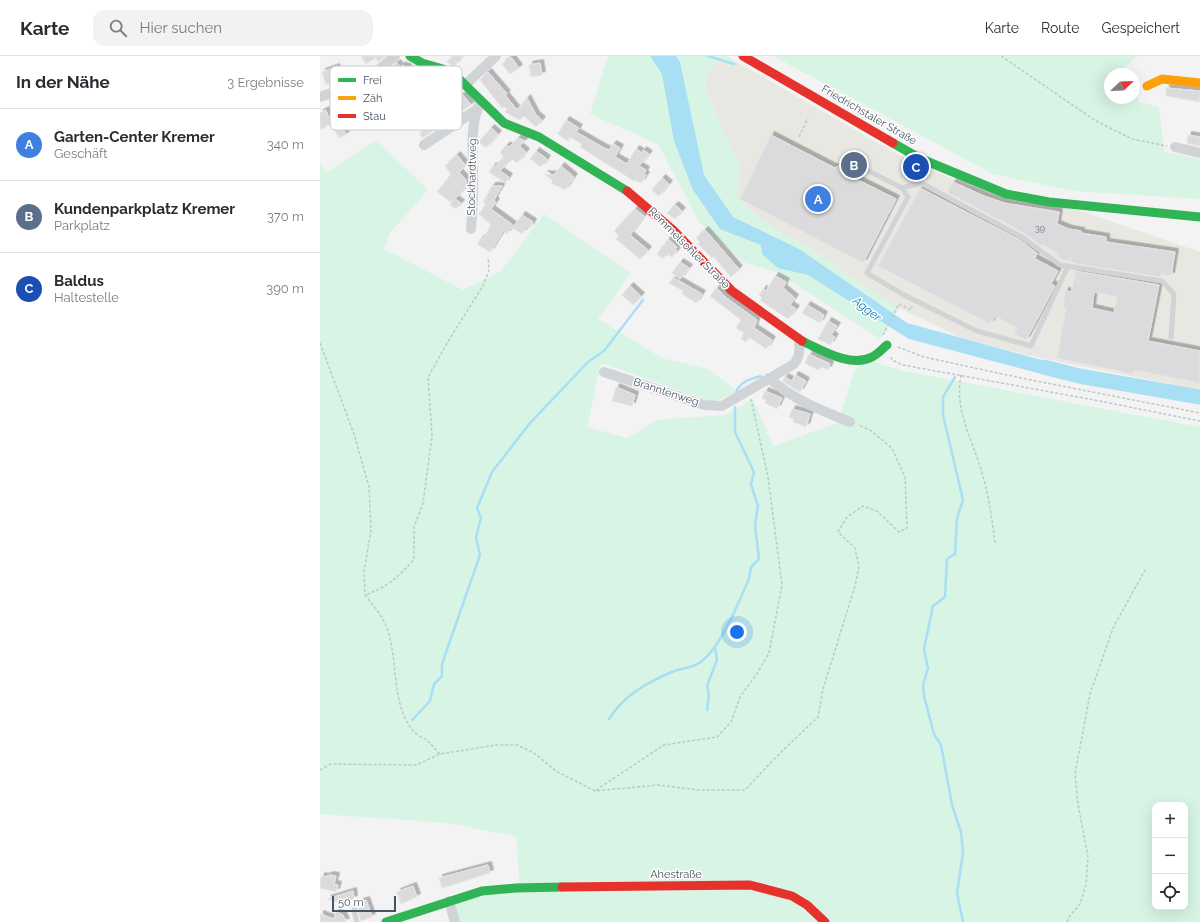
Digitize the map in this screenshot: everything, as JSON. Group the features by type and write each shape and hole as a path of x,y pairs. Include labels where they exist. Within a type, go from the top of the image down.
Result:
{"main road":[{"name":"Remmelsohler Straße","path":"410,56 433,66"},
{"name":"Friedrichstaler Straße","path":"743,56 919,158 1006,194 1048,202 1180,214 1200,218"},
{"path":"1147,86 1162,79 1200,83"},
{"name":"Remmelsohler Straße","path":"462,82 479,106 511,127 539,137 620,185 673,230 732,291 799,340 836,357 858,360 872,357 887,345"},
{"name":"Ahestraße","path":"391,921 482,891 516,888 750,885 786,892 808,904 825,922"}],"street":[{"path":"383,66 395,56"},
{"path":"462,82 496,56"},
{"path":"320,98 330,94"},
{"path":"462,118 479,106"},
{"name":"Stockhardtweg","path":"471,229 473,181 472,145 479,106"},
{"path":"424,145 445,130"},
{"path":"1175,147 1200,154"},
{"name":"Branntenweg","path":"604,372 704,405 722,406 749,392 769,378 794,364 798,358 800,350 799,340"},
{"path":"769,378 780,388 806,405 850,422"},
{"path":"449,901 455,922"}],"lane":[{"path":"861,156 865,169 902,188 908,197 867,273 904,295 977,331 1031,346 1068,266"},
{"path":"902,188 921,183 1022,237 1060,265 1162,281 1174,294 1171,337"},
{"path":"356,903 354,911 357,922"}],"path":[{"path":"1001,56 1096,121 1132,138 1175,147"},
{"path":"799,137 808,118"},
{"path":"365,595 382,589 401,575 414,559 414,527 423,503 432,436 428,377 453,333 484,286 489,270 488,257"},
{"path":"885,331 898,306"},
{"path":"320,343 354,434 369,487 371,530 364,572 365,595 381,615 387,628 394,659 398,692 403,711 414,732 428,741 440,754"},
{"path":"1200,413 924,357 897,346 887,345 892,360 903,365 1200,421"},
{"path":"961,375 959,387 960,405 964,425 982,474 992,518 995,543"},
{"path":"595,791 664,745 716,736 730,722 740,697 758,672 769,653 782,585 768,477 749,392"},
{"path":"320,770 331,764 416,765 440,754 496,745 516,745 534,753 556,771 595,791 658,785 699,790 745,790 776,757 818,717 822,689 855,586 859,567 855,548 838,532 847,517 863,506 877,511 900,532 907,528 905,477 892,448 870,430 850,422"},
{"path":"1067,922 1069,917 1080,904 1086,885 1088,857 1078,804 1075,774 1090,694 1113,628 1144,570"}],"shaded area":[{"path":"735,61 899,155 966,185 1084,212 1200,252 1200,390 1027,355 962,338 899,308 848,275 807,245 777,231 738,200 739,165 705,88 708,71 720,62"}],"green space":[{"path":"608,56 727,56 735,61 720,62 708,71 705,88 739,165 738,200 777,231 807,245 848,275 899,308 880,339 776,272 743,262 700,223 658,144 590,114"},
{"path":"773,56 1137,56 1124,68 1104,68 1104,104 1140,104 1140,102 1159,107 1164,152 1200,159 1200,199 1074,191 993,174"},
{"path":"376,140 428,190 390,233 384,249 463,290 501,271 544,214 631,273 598,319 662,358 708,369 738,392 713,402 601,363 587,427 627,438 658,420 725,415 753,399 773,446 838,423 854,372 865,359 904,371 1200,427 1200,922 457,922 452,902 519,883 517,837 448,823 320,814 320,164 327,172"}],"water":[{"path":"650,56 676,56 680,62 704,175 733,217 799,249 907,323 1063,366 1064,380 909,339 808,275 778,268 762,254 761,245 720,229 693,190 674,141 662,74"}],"building":[{"path":"361,56 385,56 378,62 375,58 366,64"},
{"path":"452,56 462,56 454,66 447,62"},
{"path":"511,57 519,68 510,74 502,64"},
{"path":"540,63 542,75 531,77 529,65"},
{"path":"330,69 330,83 326,85 322,72"},
{"path":"488,72 507,94 505,95 517,110 527,98 536,115 542,120 536,127 524,116 520,120 505,112 507,109 505,107 502,108 480,80"},
{"path":"1166,88 1200,91 1200,102 1166,96"},
{"path":"463,95 471,105 462,111 462,96"},
{"path":"326,110 330,120 326,127 320,130 320,113"},
{"path":"566,120 579,128 576,132 604,148 609,150 613,144 620,148 615,157 627,164 636,149 642,153 643,150 649,154 639,166 646,170 644,174 646,175 641,183 635,180 634,181 580,147 582,144 570,137 568,141 558,134"},
{"path":"491,128 498,134 486,148 479,142"},
{"path":"335,130 344,130 346,135 339,138"},
{"path":"434,130 422,138 420,133 423,131"},
{"path":"771,135 835,168 843,163 851,167 852,177 896,199 863,263 740,199"},
{"path":"1188,135 1200,137 1200,146 1187,143"},
{"path":"518,138 525,141 519,146 526,152 517,163 512,159 500,171 509,177 505,183 489,172 493,166 494,167 504,158 500,152 507,145 509,147"},
{"path":"536,151 547,159 541,167 530,159"},
{"path":"457,155 466,166 459,172 466,180 467,187 455,199 461,203 456,209 450,205 454,199 451,202 437,192 451,174 445,166"},
{"path":"561,166 574,177 565,190 551,183 553,181 544,174 554,175"},
{"path":"662,178 669,184 659,196 652,190"},
{"path":"953,182 1004,203 1059,212 1057,224 1069,229 1081,231 1081,233 1106,237 1106,242 1175,252 1171,276 1161,274 1161,277 1077,264 1070,261 1071,257 1068,261 1062,260 1054,251 1042,244 1041,246 1024,233 947,192"},
{"path":"492,186 502,186 494,200 496,202 491,209 513,225 507,234 503,231 490,252 477,244 481,238 483,239 491,225 479,214 486,204 483,202"},
{"path":"920,188 1020,240 1037,253 1036,257 1030,256 1058,271 1051,284 1055,286 1026,340 1014,334 1017,328 995,316 990,324 878,266"},
{"path":"675,205 682,211 675,219 667,213"},
{"path":"635,209 644,216 630,235 648,250 640,259 616,239 619,236 614,231"},
{"path":"522,215 533,222 530,228 527,226 522,234 513,228"},
{"path":"705,230 739,269 731,277 713,256 712,258 698,244 700,242 696,238"},
{"path":"668,239 677,247 675,250 677,251 672,257 667,253 663,259 657,254"},
{"path":"680,262 689,268 680,279 672,273"},
{"path":"1075,271 1159,285 1148,341 1200,351 1200,383 1134,370 1133,374 1057,358 1066,308 1063,307 1065,291 1071,292 1074,279 1081,283 1074,275","holes":["1094,292 1117,297 1114,313 1092,308"]},
{"path":"775,276 786,282 783,288 795,298 790,305 796,309 788,319 760,300 762,298 759,295 763,289 766,291"},
{"path":"674,278 702,294 696,303 682,294 683,291 669,283"},
{"path":"630,286 641,296 633,305 622,295"},
{"path":"717,288 724,296 757,320 754,328 772,340 766,349 749,337 746,342 741,339 744,333 737,329 737,326 741,320 710,296"},
{"path":"807,305 824,315 820,323 802,313"},
{"path":"828,321 837,326 831,335 835,337 830,345 818,339"},
{"path":"809,354 830,364 828,370 822,367 818,370 805,363"},
{"path":"795,375 806,381 800,392 782,381 785,377 792,381"},
{"path":"616,387 635,395 632,406 612,401"},
{"path":"765,391 782,398 777,409 765,403 766,400 762,398"},
{"path":"792,409 810,414 806,427 793,422 794,419 789,417"},
{"path":"488,865 490,873 442,888 439,878"},
{"path":"330,875 336,876 334,884 338,885 336,892 320,888 321,876 325,877"},
{"path":"413,886 417,897 401,904 397,892"},
{"path":"353,891 354,899 341,903 327,899"},
{"path":"366,900 372,917 361,921 358,911 360,902"},
{"path":"336,912 343,915 346,922 320,922 320,914 334,919"}],"waterway":[{"path":"708,56 734,64"},
{"path":"412,720 430,701 434,684 442,676 442,664 480,555 476,537 481,518 477,508 492,472 530,423 588,362 604,351 643,300"},
{"name":"Agger","path":"1044,367 1079,376 1200,397"},
{"path":"735,395 742,384 761,376"},
{"path":"955,377 943,397 943,415 963,500 957,518 955,554 947,559 945,597 933,606 924,649 928,668 923,685 924,696 934,734 941,745 952,805 961,832 963,853 957,893 963,922"},
{"path":"609,719 615,710 637,690 674,671 696,665 709,654 723,635 749,579 751,567 759,559 755,525 758,506 751,484 754,472 735,432 735,407"},
{"path":"707,710 709,694 707,686 717,660 715,647"}],"traffic: fast":[{"path":"410,56 422,63 432,66"},
{"path":"462,82 504,123 539,137 627,191"},
{"path":"893,143 919,158 1006,194 1049,202 1200,217"},
{"path":"802,341 827,353 845,359 855,360 863,360 872,357 887,345"},
{"path":"386,922 482,891 516,888 562,887"}],"traffic: slow":[{"path":"1147,86 1162,79 1200,83"}],"traffic: jam":[{"path":"743,56 893,143"},
{"path":"627,191 673,230 732,291 802,341"},
{"path":"562,887 750,885 792,896 807,905 825,922"}],"place":[{"name":"Kundenparkplatz Kremer","path":"854,165"},
{"name":"Baldus","path":"916,167"},
{"name":"Garten-Center Kremer","path":"818,199"}]}
